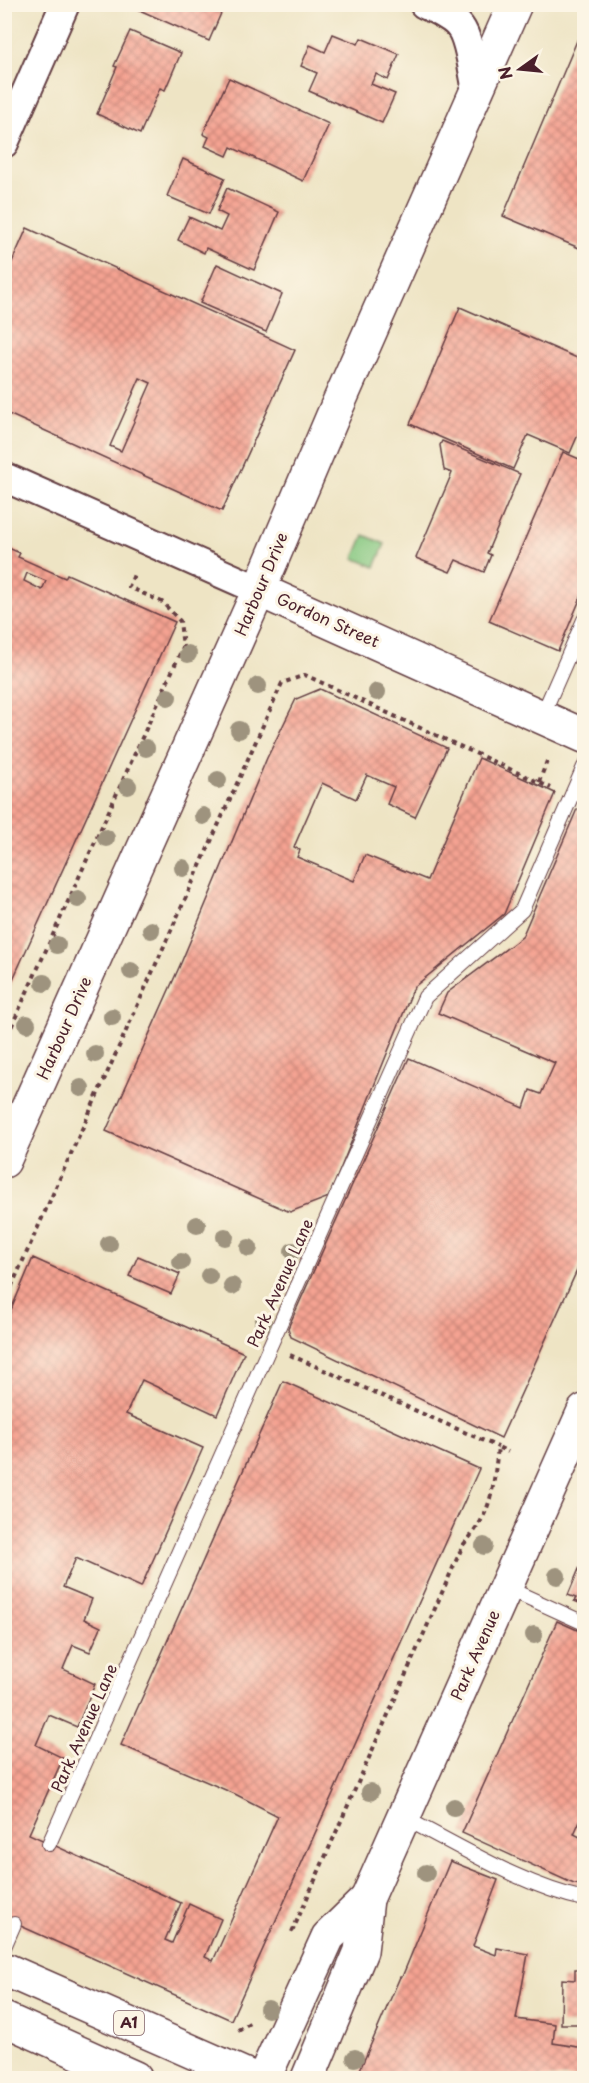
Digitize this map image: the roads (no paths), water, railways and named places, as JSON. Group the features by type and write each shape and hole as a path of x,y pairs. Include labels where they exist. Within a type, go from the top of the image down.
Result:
{"main road":[{"name":"Harbour Drive","path":"4,1161 260,590 332,417 515,4"},
{"name":"Gordon Street","path":"260,590 585,736"},
{"name":"Park Avenue","path":"308,2079 361,1951 367,1899 505,1587 583,1420"},
{"name":"Park Avenue","path":"264,2079 328,1937 367,1899"},
{"name":"A1","path":"4,1968 252,2079"},
{"path":"4,2019 135,2079"}],"street":[{"path":"7,133 65,4"},
{"path":"424,4 442,13 460,27 467,42 477,90"},
{"name":"Gordon Street","path":"4,477 260,590"}],"lane":[{"path":"542,716 585,620"},
{"name":"Park Avenue Lane","path":"50,1844 425,997 522,910 585,768"},
{"path":"505,1587 585,1623"},
{"path":"403,1817 557,1893 585,1899"},
{"path":"4,1947 14,1924"}]}
